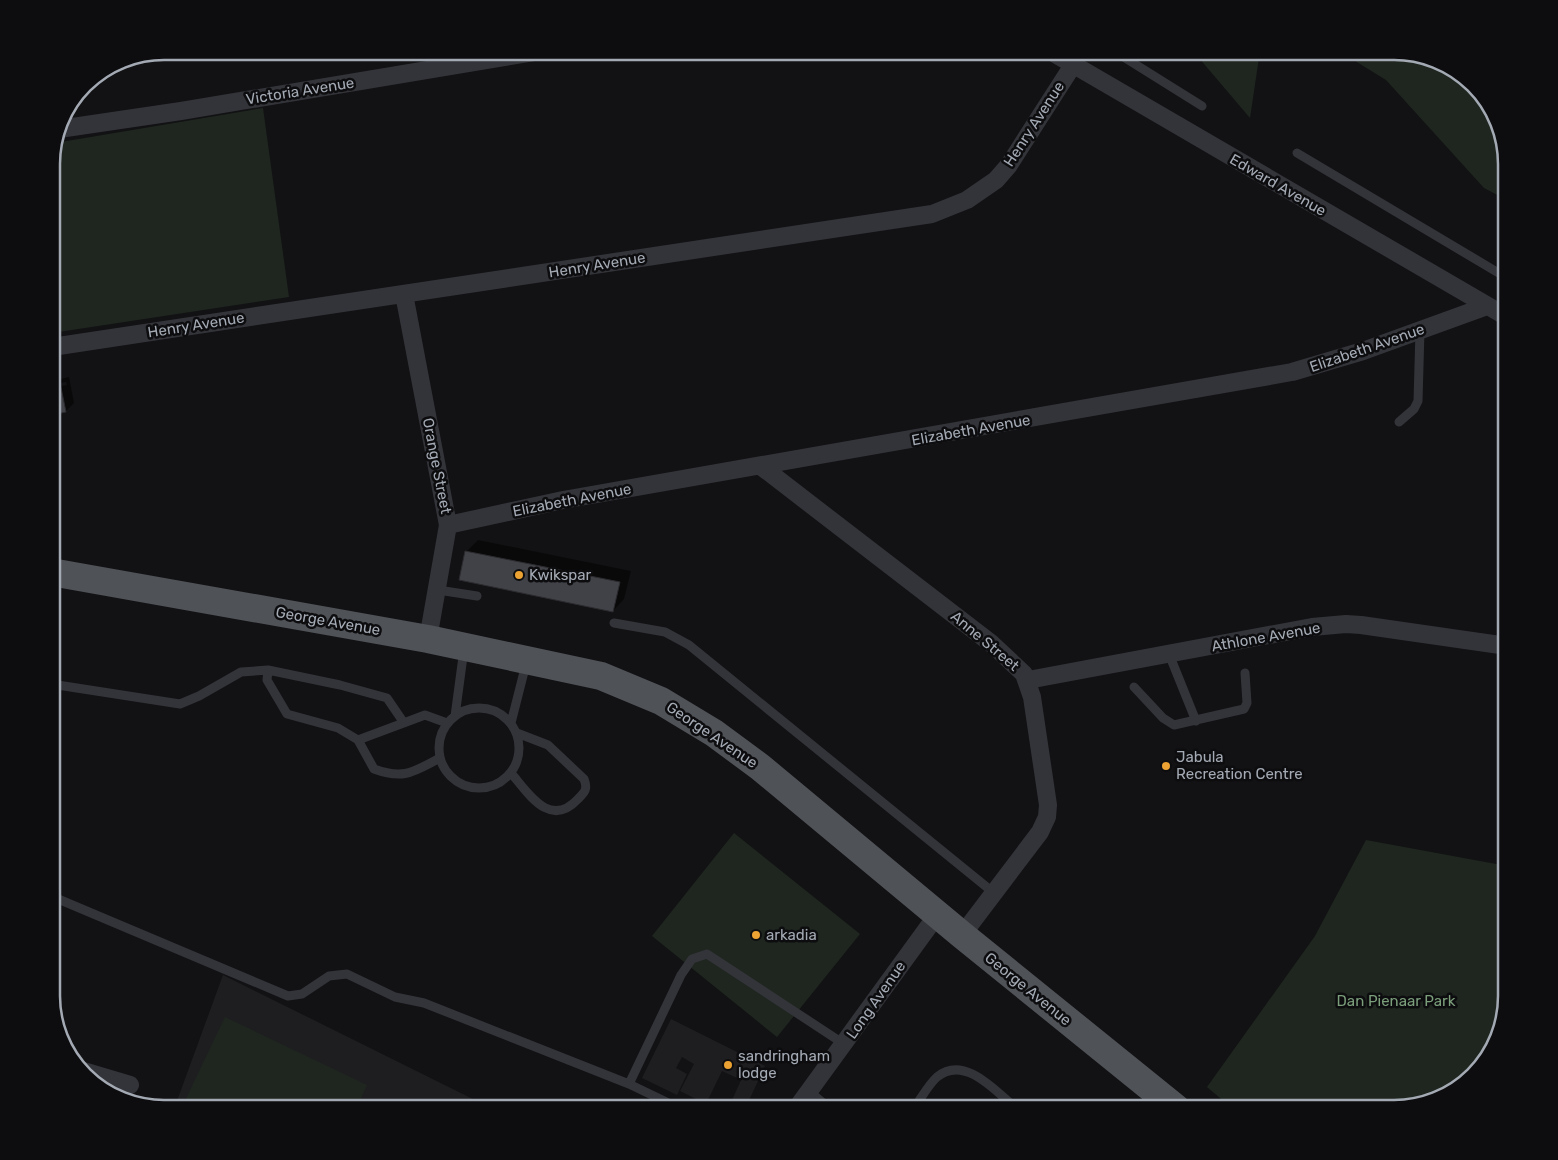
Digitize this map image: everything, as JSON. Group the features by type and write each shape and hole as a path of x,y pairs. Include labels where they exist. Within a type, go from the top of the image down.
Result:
{"main road":[{"name":"George Avenue","path":"60,573 428,639 601,676 630,686 686,714 760,767 937,915 1166,1100"}],"street":[{"name":"Victoria Avenue","path":"67,128 181,111 486,60"},
{"name":"Edward Avenue","path":"1065,60 1498,312"},
{"name":"Henry Avenue","path":"60,346 932,214 967,200 996,180 1009,165 1073,65"},
{"name":"Orange Street","path":"404,294 448,525 428,639"},
{"name":"Elizabeth Avenue","path":"448,525 563,500 762,467 1292,372 1363,351 1486,306"},
{"name":"Anne Street","path":"762,467 992,644 1014,663 1028,680 1048,796 1048,811 1040,832 962,935"},
{"name":"Athlone Avenue","path":"1028,680 1312,628 1346,624 1498,645"},
{"name":"Long Avenue","path":"802,1100 937,915"},
{"path":"96,1075 130,1085"}],"lane":[{"path":"1128,60 1202,106"},
{"path":"1297,153 1498,273"},
{"path":"1399,422 1414,409 1418,401 1420,330"},
{"path":"438,590 477,596"},
{"path":"614,623 665,632 689,645 994,893"},
{"path":"454,716 464,648"},
{"path":"1169,654 1196,721"},
{"path":"511,723 526,661"},
{"path":"60,685 180,704 199,696 240,672 268,670 340,685 387,698 404,723"},
{"path":"268,670 268,680 288,714 338,728 358,740 374,768 388,774 407,775 440,758"},
{"path":"1134,687 1168,723 1174,726 1244,709 1247,703 1245,673"},
{"path":"474,708 485,708 504,716 511,723 516,733 519,754 511,773 495,785 474,788 454,780 447,772 440,758 439,742 447,723 454,716 474,708"},
{"path":"358,740 425,715 447,723"},
{"path":"511,773 541,807 555,811 565,810 586,792 584,779 548,746 516,733"},
{"path":"60,899 288,996 302,994 329,976 347,974 395,997 424,1003 629,1084 662,1100"},
{"path":"629,1084 682,975 692,959 707,954 844,1044"},
{"path":"920,1100 936,1078 956,1069 970,1071 1006,1100"},
{"path":"809,1091 820,1100"}],"shaded area":[{"path":"223,975 475,1100 177,1100"},
{"name":"sandringham lodge","path":"671,1019 765,1066 749,1100 732,1100 741,1080 722,1071 708,1100 698,1100 680,1091 694,1064 682,1057 676,1068 687,1074 677,1095 642,1078"}],"green space":[{"path":"1201,60 1259,60 1250,118"},
{"path":"1354,60 1394,60 1421,64 1440,71 1468,90 1484,112 1496,144 1498,195 1484,188 1386,80"},
{"path":"263,108 289,297 60,332 60,157 63,142"},
{"name":"arkadia","path":"734,833 860,934 777,1037 652,936"},
{"name":"Dan Pienaar Park","path":"1366,840 1498,864 1497,1010 1490,1036 1477,1059 1468,1070 1452,1082 1440,1089 1414,1098 1401,1100 1222,1100 1207,1087 1315,936"},
{"path":"225,1017 367,1085 360,1100 185,1100"}],"building":[{"path":"60,383 66,412 60,413"},
{"path":"465,551 620,582 613,612 459,580"}],"place":[{"name":"Kwikspar","path":"519,575"},
{"name":"Jabula Recreation Centre","path":"1166,766"},
{"name":"arkadia","path":"756,935"},
{"name":"sandringham lodge","path":"728,1065"}]}
